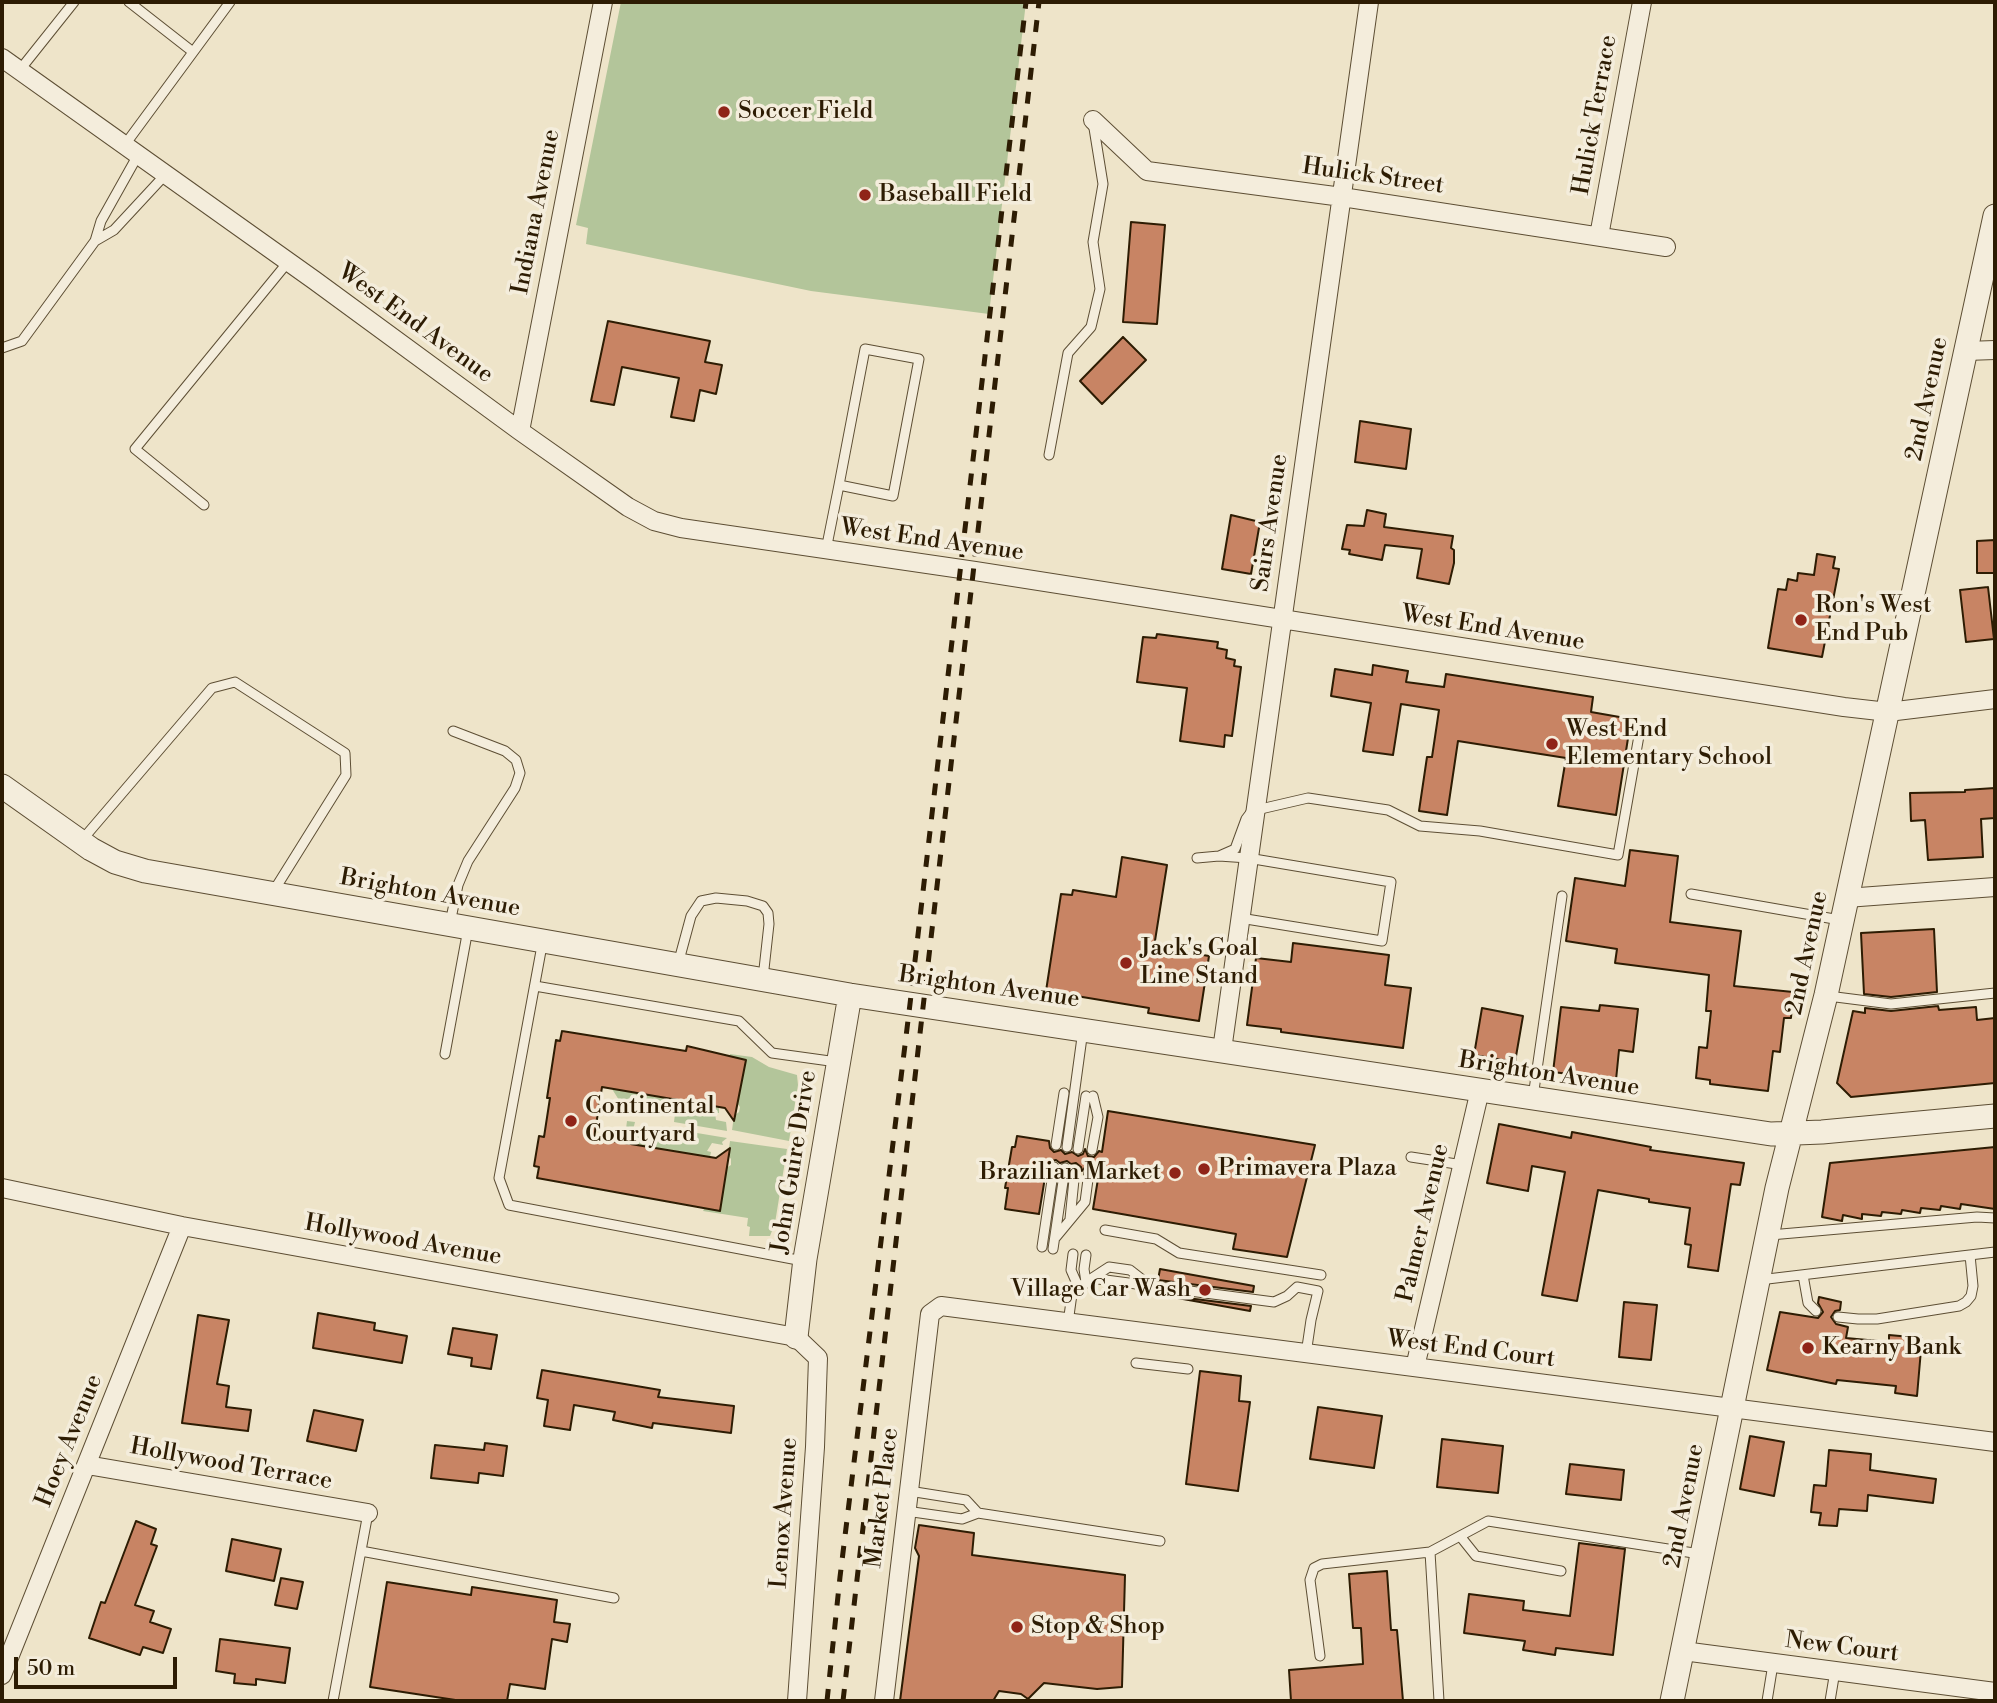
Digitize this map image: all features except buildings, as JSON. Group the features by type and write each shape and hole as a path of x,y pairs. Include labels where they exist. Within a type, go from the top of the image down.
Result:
{"street":[{"name":"Indiana Avenue","path":"520,431 603,2"},
{"name":"Sairs Avenue","path":"1222,1051 1369,2"},
{"name":"Hulick Terrace","path":"1599,236 1642,2"},
{"name":"West End Avenue","path":"2,58 628,508 654,521 681,528 1888,712 1995,699"},
{"name":"Hulick Street","path":"1093,120 1147,171 1342,197 1666,247"},
{"name":"2nd Avenue","path":"1672,1701 1777,1188 1793,1134 1826,995 1995,215"},
{"path":"1966,351 1995,350"},
{"name":"Brighton Avenue","path":"2,786 115,862 145,871 850,995 1083,1028 1747,1131 1793,1134 1995,1116"},
{"path":"1844,909 1995,887"},
{"name":"John Guire Drive","path":"796,1337 805,1261 850,995"},
{"name":"Palmer Avenue","path":"1415,1367 1480,1090"},
{"name":"Hollywood Avenue","path":"2,1188 182,1226 796,1337"},
{"name":"Hoey Avenue","path":"2,1675 182,1226"},
{"name":"West End Court","path":"941,1306 1995,1442"},
{"name":"Market Place","path":"884,1701 930,1314 941,1306"},
{"name":"Lenox Avenue","path":"796,1337 818,1358 815,1447 797,1701"},
{"name":"Hollywood Terrace","path":"87,1465 368,1513"},
{"name":"New Court","path":"1683,1651 1995,1692"}],"lane":[{"path":"19,71 74,2"},
{"path":"129,2 193,52"},
{"path":"2,348 22,341 95,241 101,220 131,151 193,52 229,2"},
{"path":"1049,455 1068,352 1091,327 1100,289 1093,243 1103,184 1093,120"},
{"path":"95,241 114,230 165,174"},
{"path":"204,505 135,449 288,262"},
{"path":"826,550 865,349 919,359 893,496 839,485"},
{"path":"81,841 212,688 235,682 345,753 346,775 272,893"},
{"path":"1219,856 1235,849 1246,818 1255,810 1308,798 1388,810 1406,821 1430,828 1480,831 1618,855 1640,730"},
{"path":"445,1054 459,926 458,885 468,861 515,788 520,773 516,760 505,751 453,731"},
{"path":"1197,858 1248,858 1391,882 1382,941 1240,918"},
{"path":"1691,894 1844,909"},
{"path":"1533,1099 1562,896"},
{"path":"678,964 691,916 701,901 716,898 747,901 763,905 768,913 763,979"},
{"path":"543,940 499,1178 509,1205 805,1261"},
{"path":"535,986 739,1021 772,1053 837,1062"},
{"path":"1826,995 1891,1004 1995,993"},
{"path":"1067,1147 1083,1028"},
{"path":"1056,1145 1064,1093"},
{"path":"1078,1149 1089,1096 1098,1117 1092,1150"},
{"path":"1410,1157 1463,1165"},
{"path":"1042,1247 1054,1167"},
{"path":"1053,1249 1065,1168"},
{"path":"1069,1220 1075,1170"},
{"path":"1055,1238 1085,1202 1089,1172"},
{"path":"1767,1235 1978,1217 1995,1218"},
{"path":"1105,1230 1156,1239 1179,1253 1321,1275"},
{"path":"1758,1280 1995,1252"},
{"path":"1073,1254 1071,1270 1082,1284"},
{"path":"1082,1284 1086,1255"},
{"path":"1838,1317 1877,1319 1947,1309 1966,1302 1973,1286 1970,1255"},
{"path":"1069,1323 1072,1294 1082,1284 1098,1279 1274,1302 1297,1287 1300,1272"},
{"path":"1803,1275 1808,1303 1816,1311"},
{"path":"1297,1287 1318,1291 1306,1354"},
{"path":"1136,1363 1188,1369"},
{"path":"909,1491 966,1500 978,1513"},
{"path":"906,1511 962,1519 978,1513 1160,1541"},
{"path":"333,1701 368,1513"},
{"path":"1320,1656 1310,1580 1314,1567 1322,1564 1430,1552 1488,1521 1701,1555"},
{"path":"1460,1536 1476,1556 1561,1572"},
{"path":"360,1551 614,1598"},
{"path":"1430,1552 1440,1701"},
{"path":"1767,1701 1773,1664"},
{"path":"1830,1701 1835,1671"}],"green space":[{"path":"621,2 1026,2 989,314 811,291 586,244 588,228 576,225"},
{"path":"730,1054 752,1057 769,1067 797,1075 798,1085 789,1141 732,1130 734,1116 739,1112 737,1103 746,1061 729,1058"},
{"path":"612,1089 719,1108 719,1113 715,1113 716,1120 726,1122 727,1131 674,1122 675,1114 651,1107 638,1107 636,1116 628,1114 629,1108 619,1100"},
{"path":"627,1121 635,1122 633,1130 647,1136 671,1137 673,1129 727,1138 722,1142 723,1145 712,1143 707,1151 711,1152 710,1157 603,1140 612,1132 626,1129"},
{"path":"730,1141 787,1149 775,1223 770,1236 749,1236 748,1218 703,1211 726,1168 731,1165 728,1155"}],"railway":[{"path":"827,1701 1026,2"},
{"path":"843,1701 1039,2"}],"place":[{"name":"Soccer Field","path":"724,112"},
{"name":"Baseball Field","path":"865,195"},
{"name":"Ron's West End Pub","path":"1801,620"},
{"name":"West End Elementary School","path":"1552,744"},
{"name":"Jack's Goal Line Stand","path":"1126,963"},
{"name":"Continental Courtyard","path":"571,1121"},
{"name":"Primavera Plaza","path":"1204,1169"},
{"name":"Brazilian Market","path":"1175,1173"},
{"name":"Village Car Wash","path":"1205,1290"},
{"name":"Kearny Bank","path":"1808,1348"},
{"name":"Stop & Shop","path":"1017,1627"}]}
